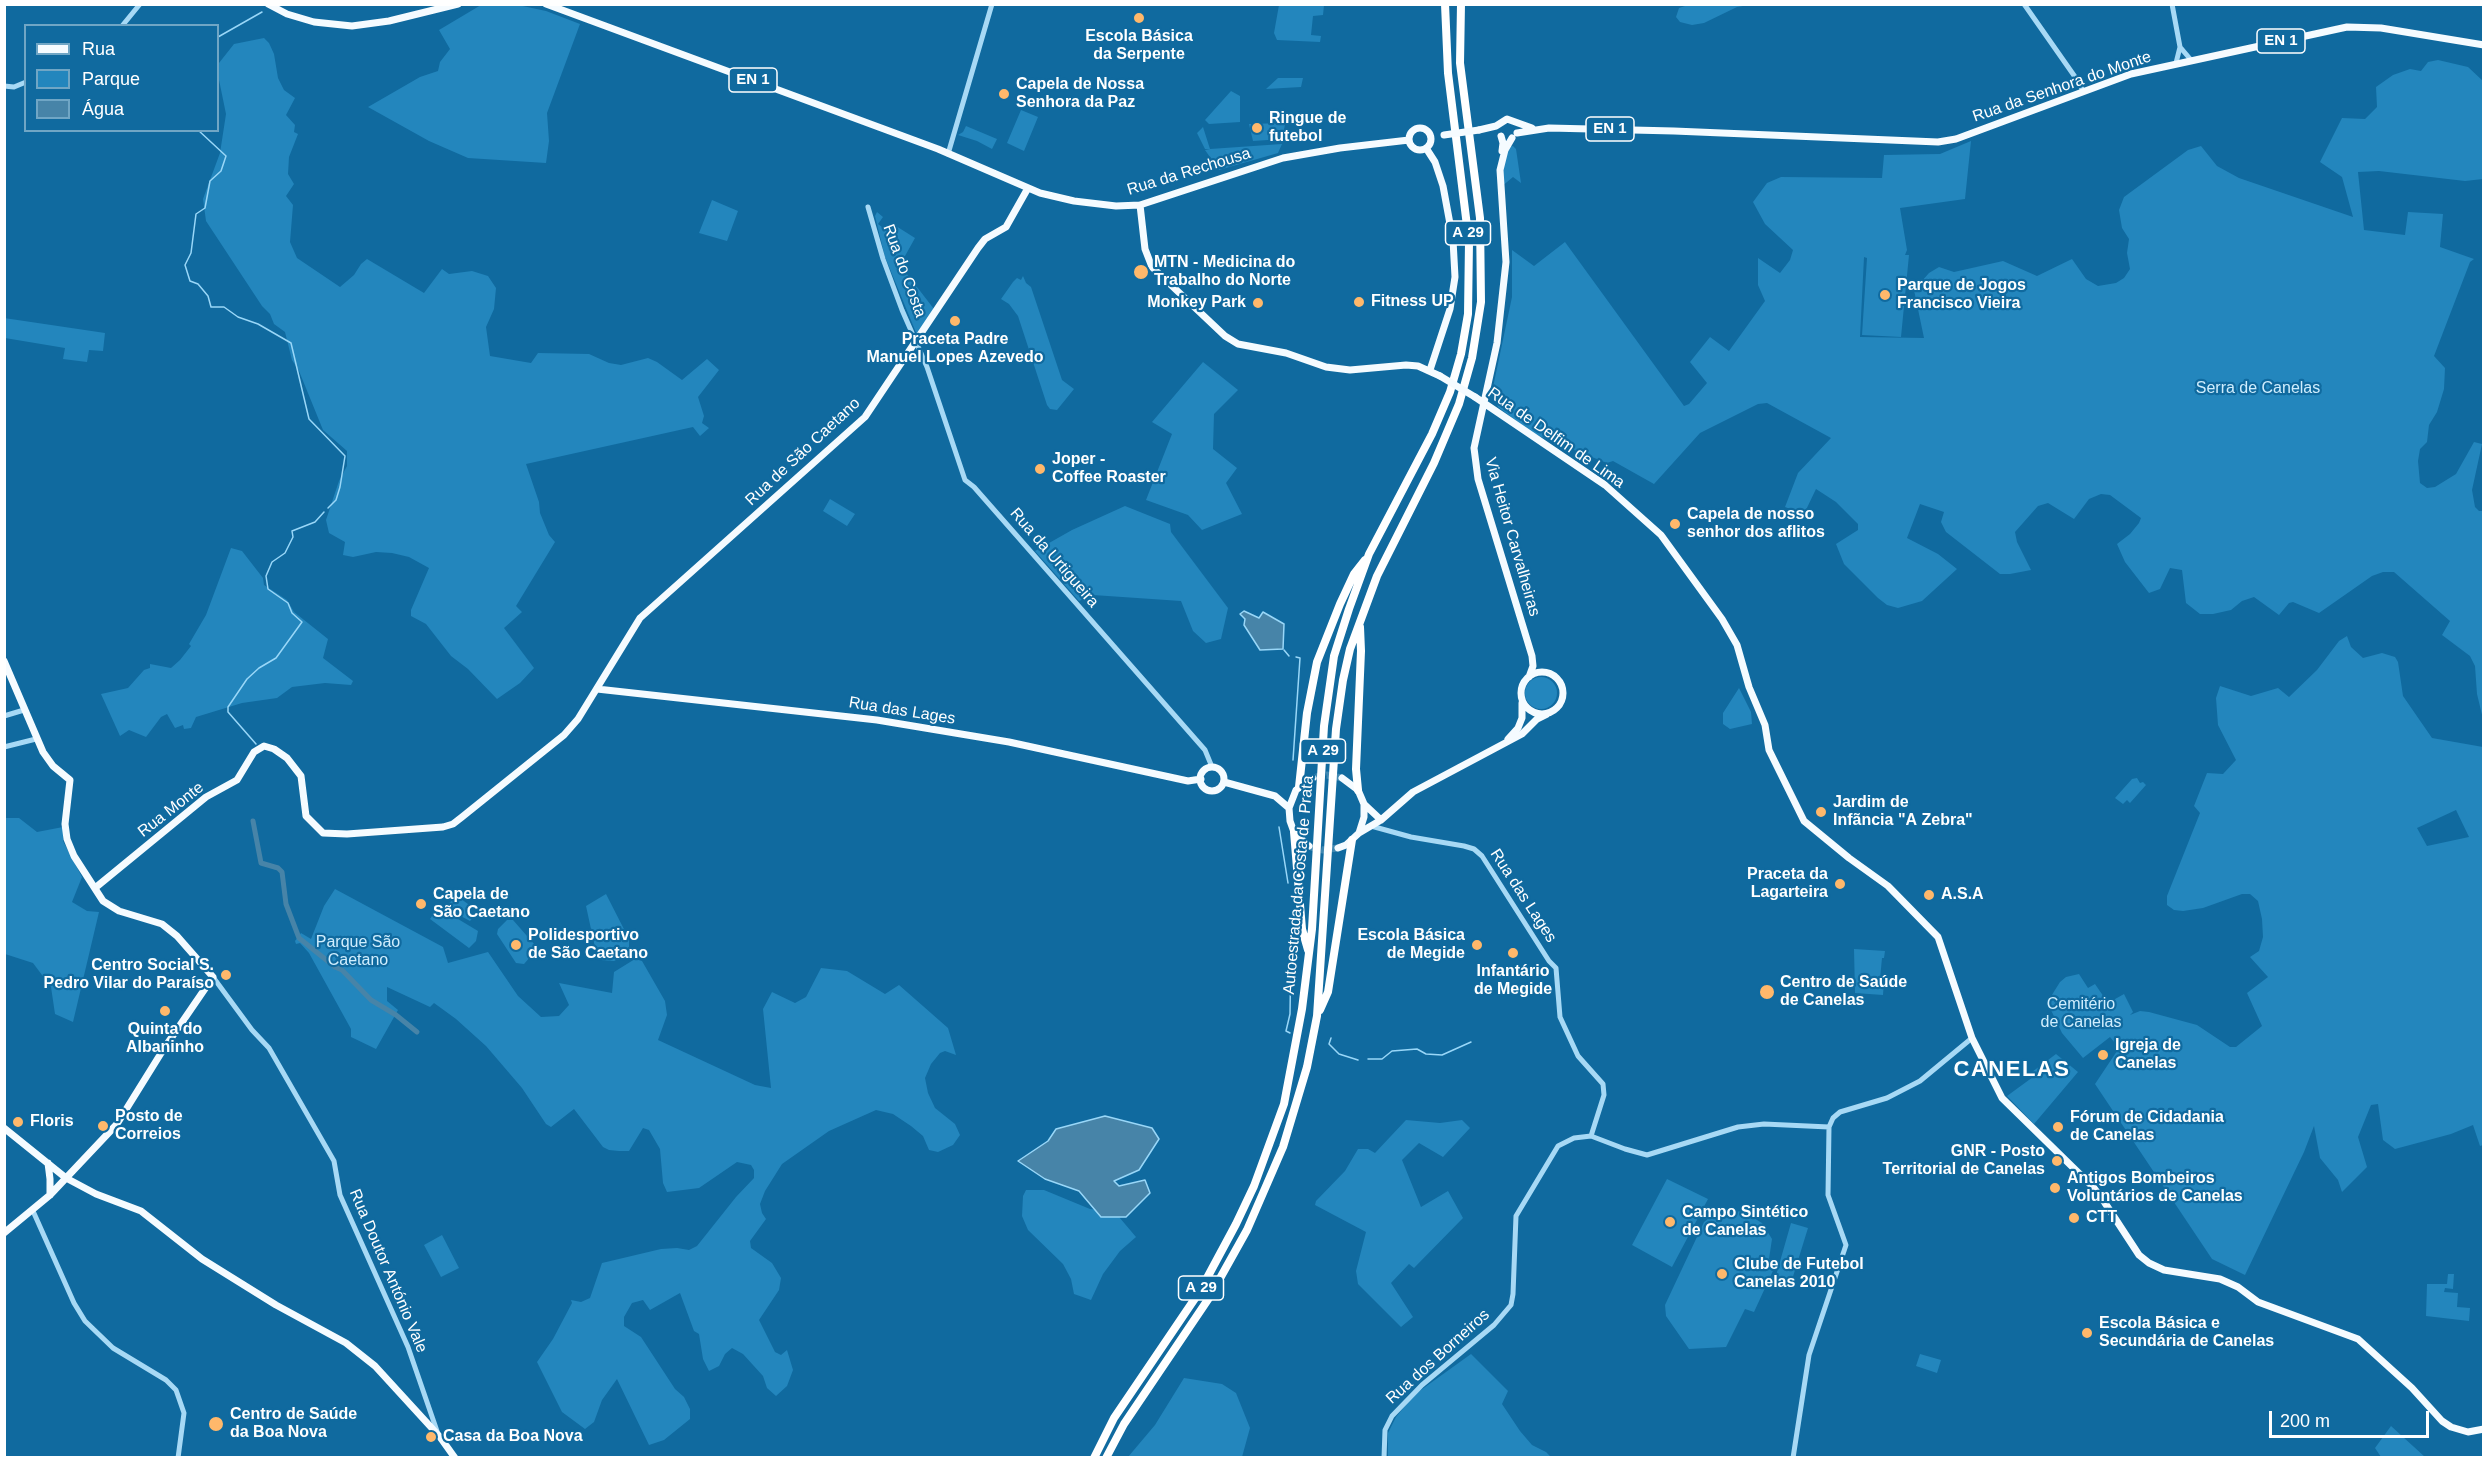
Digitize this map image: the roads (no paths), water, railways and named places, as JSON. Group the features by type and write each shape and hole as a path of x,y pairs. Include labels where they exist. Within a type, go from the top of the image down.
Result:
{"highway":[{"name":"Autoestrada da Costa de Prata","path":"1094,1458 1114,1418 1200,1291 1236,1224 1254,1186 1284,1104 1293,1064 1312,929 1324,726 1334,656 1348,609 1370,554 1432,434 1461,354 1468,314 1469,242 1448,73 1445,4"},
{"name":"Autoestrada da Costa de Prata","path":"1106,1458 1125,1424 1209,1298 1247,1230 1283,1147 1306,1067 1317,1016 1336,729 1343,680 1359,623 1384,560 1447,436 1472,358 1481,302 1480,218 1460,63 1461,4"},
{"path":"1297,789 1307,713 1317,662 1328,630 1349,584 1370,554"},
{"path":"1358,790 1356,769 1361,651 1359,623"},
{"path":"1294,832 1302,929 1308,953"},
{"path":"1317,1016 1328,992 1352,840"}],"main road":[{"path":"268,4 287,14 314,22 352,26 389,21 458,4"},
{"name":"EN 1","path":"546,4 948,153"},
{"name":"Rua da Senhora do Monte","path":"1538,129 1682,131 1938,142 1956,139 2131,74 2360,26 2484,45"},
{"name":"EN 1","path":"1409,140 1410,133 1416,128 1427,130 1431,137 1479,130 1500,124 1507,119 1525,127 1538,129"},
{"path":"1515,122 1518,127 1515,136"},
{"path":"1500,124 1501,135"},
{"name":"EN 1","path":"1479,130 1494,130 1505,138 1538,129"},
{"name":"Via Heitor Carvalheiras","path":"1501,135 1503,143 1497,188 1503,226 1504,282"},
{"name":"Via Heitor Carvalheiras","path":"1381,820 1413,792 1522,734 1537,719 1556,709 1563,696 1560,683 1536,664 1532,656 1475,462 1476,433 1485,403 1497,343 1504,282 1506,238 1500,170 1505,150 1515,136"},
{"path":"1409,140 1414,149 1421,150 1430,144 1431,137"},
{"name":"Rua da Rechousa","path":"948,153 1028,188 1059,198 1116,206 1140,205 1283,158 1340,148 1409,140"},
{"path":"1140,205 1145,249 1152,267 1225,336 1238,344 1286,352 1326,367 1350,370 1406,365 1430,370 1450,309 1455,277 1452,240 1443,186 1435,162 1426,148"},
{"name":"Rua de São Caetano","path":"597,689 640,618 865,417 978,248 986,239 1006,227 1028,188"},
{"name":"Rua de Delfim de Lima","path":"1430,370 1485,403 1605,485 1660,535 1692,582 1722,619 1737,645 1749,687 1765,725 1769,750 1804,821 1888,886 1938,937 1972,1038 2002,1098 2094,1188 2131,1246 2149,1263 2164,1270 2220,1279 2238,1287 2258,1302 2358,1339 2412,1388 2442,1422 2468,1432 2484,1429"},
{"name":"Via Heitor Carvalheiras","path":"1504,742 1518,728 1522,718 1522,686 1533,666 1532,656"},
{"path":"4,661 36,739"},
{"path":"1529,677 1542,672 1550,674"},
{"name":"Rua das Lages","path":"597,689 877,720 1009,742 1188,781 1201,779 1206,789 1220,788 1224,782 1275,796 1289,808"},
{"name":"Rua Monte","path":"95,888 206,797 237,780 254,752 264,746 274,749 287,758 301,776 306,816 323,833 347,834 443,827 453,824 564,735 578,719 597,689"},
{"path":"1521,698 1533,713 1547,714"},
{"name":"Rua Doutor António Vale","path":"36,739 48,761 70,780 65,824 67,839 74,856 103,902 114,909 162,924 177,936 213,977"},
{"path":"1201,779 1205,769 1212,767 1222,771 1224,782"},
{"path":"1275,796 1297,789 1314,778"},
{"path":"1342,778 1358,790 1364,804 1364,818 1359,833"},
{"path":"1297,789 1289,808 1290,821 1294,832 1309,846"},
{"path":"1338,848 1381,820 1364,804"},
{"path":"1372,811 1378,813 1390,810"},
{"path":"4,1233 50,1195 117,1124 163,1050 213,977"},
{"path":"4,1128 66,1178 96,1194 141,1211 202,1259 276,1305 346,1343 375,1366 440,1437 455,1458"},
{"path":"48,1163 50,1195"}],"street":[{"path":"124,24 140,4"},
{"path":"948,153 992,4"},
{"path":"2024,4 2080,84 2083,92"},
{"path":"2172,4 2180,47 2176,63"},
{"path":"2180,47 2191,60"},
{"path":"4,86 14,87 24,83"},
{"name":"Rua do Costa","path":"868,207 883,259 916,343"},
{"name":"Rua da Urtigueira","path":"916,343 927,367 965,480 981,495 1205,750 1212,767"},
{"path":"4,716 24,710"},
{"path":"4,747 36,739"},
{"path":"1381,820 1392,832"},
{"name":"Rua das Lages","path":"1371,826 1474,849 1482,856 1556,968 1560,1017 1578,1056 1600,1080 1604,1088 1591,1136"},
{"name":"Rua Doutor António Vale","path":"213,977 252,1030 269,1048 334,1161 339,1195 408,1347 440,1437"},
{"path":"1793,1458 1809,1355 1846,1245 1828,1195 1829,1127 1833,1118 1840,1112 1887,1098 1920,1081 1972,1038"},
{"path":"1591,1136 1647,1155 1738,1127 1764,1124 1829,1127"},
{"name":"Rua dos Borneiros","path":"1384,1458 1385,1430 1392,1416 1422,1385 1494,1325 1511,1305 1514,1285 1516,1216 1558,1146 1574,1138 1591,1136"},
{"path":"33,1211 74,1303 86,1321 113,1348 166,1380 176,1390 184,1413 178,1458"}],"water":[{"path":"1244,611 1259,618 1263,612 1284,624 1283,649 1260,650 1244,625 1245,619 1240,614"},
{"path":"1105,1116 1152,1128 1159,1139 1139,1170 1114,1181 1119,1186 1145,1180 1150,1193 1126,1217 1101,1217 1079,1191 1045,1179 1018,1161 1048,1141 1056,1129"}],"waterway":[{"path":"219,36 262,12"},
{"path":"200,132 226,156 221,171 210,181 205,208 196,214 191,253 185,265 190,281 198,284 208,296 211,307 224,307 238,317 258,324 291,343 309,419 345,456 336,500 328,508"},
{"path":"256,744 228,712 228,707 247,679 259,668 276,658 302,622 292,613 288,603 268,589 266,576 272,562 285,553 293,537 292,531 315,522 324,512"},
{"path":"1284,650 1289,656"},
{"path":"1293,760 1300,658 1296,657"},
{"path":"253,821 261,863 278,868 282,872 286,904 299,938 342,970 371,1000 396,1015 417,1032"},
{"path":"1279,827 1288,883"},
{"path":"1290,1033 1286,1031 1290,1014 1291,949"},
{"path":"1331,1038 1329,1044 1339,1054 1358,1060"},
{"path":"1368,1059 1382,1059 1392,1051 1417,1049 1426,1054 1442,1055 1471,1042"}],"tunnel":[{"path":"1316,777 1327,775 1342,778"},
{"path":"1311,847 1323,850 1338,848"}],"place":[{"name":"Escola Básica da Serpente","path":"1139,18"},
{"name":"Capela de Nossa Senhora da Paz","path":"1004,94"},
{"name":"Ringue de futebol","path":"1257,128"},
{"name":"MTN - Medicina do Trabalho do Norte","path":"1141,272"},
{"name":"Parque de Jogos Francisco Vieira","path":"1885,295"},
{"name":"Fitness UP","path":"1359,302"},
{"name":"Monkey Park","path":"1258,303"},
{"name":"Praceta Padre Manuel Lopes Azevedo","path":"955,321"},
{"name":"Joper - Coffee Roaster","path":"1040,469"},
{"name":"Capela de nosso senhor dos aflitos","path":"1675,524"},
{"name":"Jardim de Infãncia \"A Zebra\"","path":"1821,812"},
{"name":"Praceta da Lagarteira","path":"1840,884"},
{"name":"A.S.A","path":"1929,895"},
{"name":"Capela de São Caetano","path":"421,904"},
{"name":"Polidesportivo de São Caetano","path":"516,945"},
{"name":"Escola Básica de Megide","path":"1477,945"},
{"name":"Infantário de Megide","path":"1513,953"},
{"name":"Centro Social S. Pedro Vilar do Paraíso","path":"226,975"},
{"name":"Centro de Saúde de Canelas","path":"1767,992"},
{"name":"Quinta do Albaninho","path":"165,1011"},
{"name":"Igreja de Canelas","path":"2103,1055"},
{"name":"Floris","path":"18,1122"},
{"name":"Posto de Correios","path":"103,1126"},
{"name":"Fórum de Cidadania de Canelas","path":"2058,1127"},
{"name":"GNR - Posto Territorial de Canelas","path":"2057,1161"},
{"name":"Antigos Bombeiros Voluntários de Canelas","path":"2055,1188"},
{"name":"CTT","path":"2074,1218"},
{"name":"Campo Sintético de Canelas","path":"1670,1222"},
{"name":"Clube de Futebol Canelas 2010","path":"1722,1274"},
{"name":"Escola Básica e Secundária de Canelas","path":"2087,1333"},
{"name":"Centro de Saúde da Boa Nova","path":"216,1424"},
{"name":"Casa da Boa Nova","path":"431,1437"}],"district":[{"name":"CANELAS","path":"2012,1070"}],"park label":[{"name":"Serra de Canelas","path":"2258,389"},
{"name":"Parque São Caetano","path":"358,952"},
{"name":"Cemitério de Canelas","path":"2081,1014"}]}
